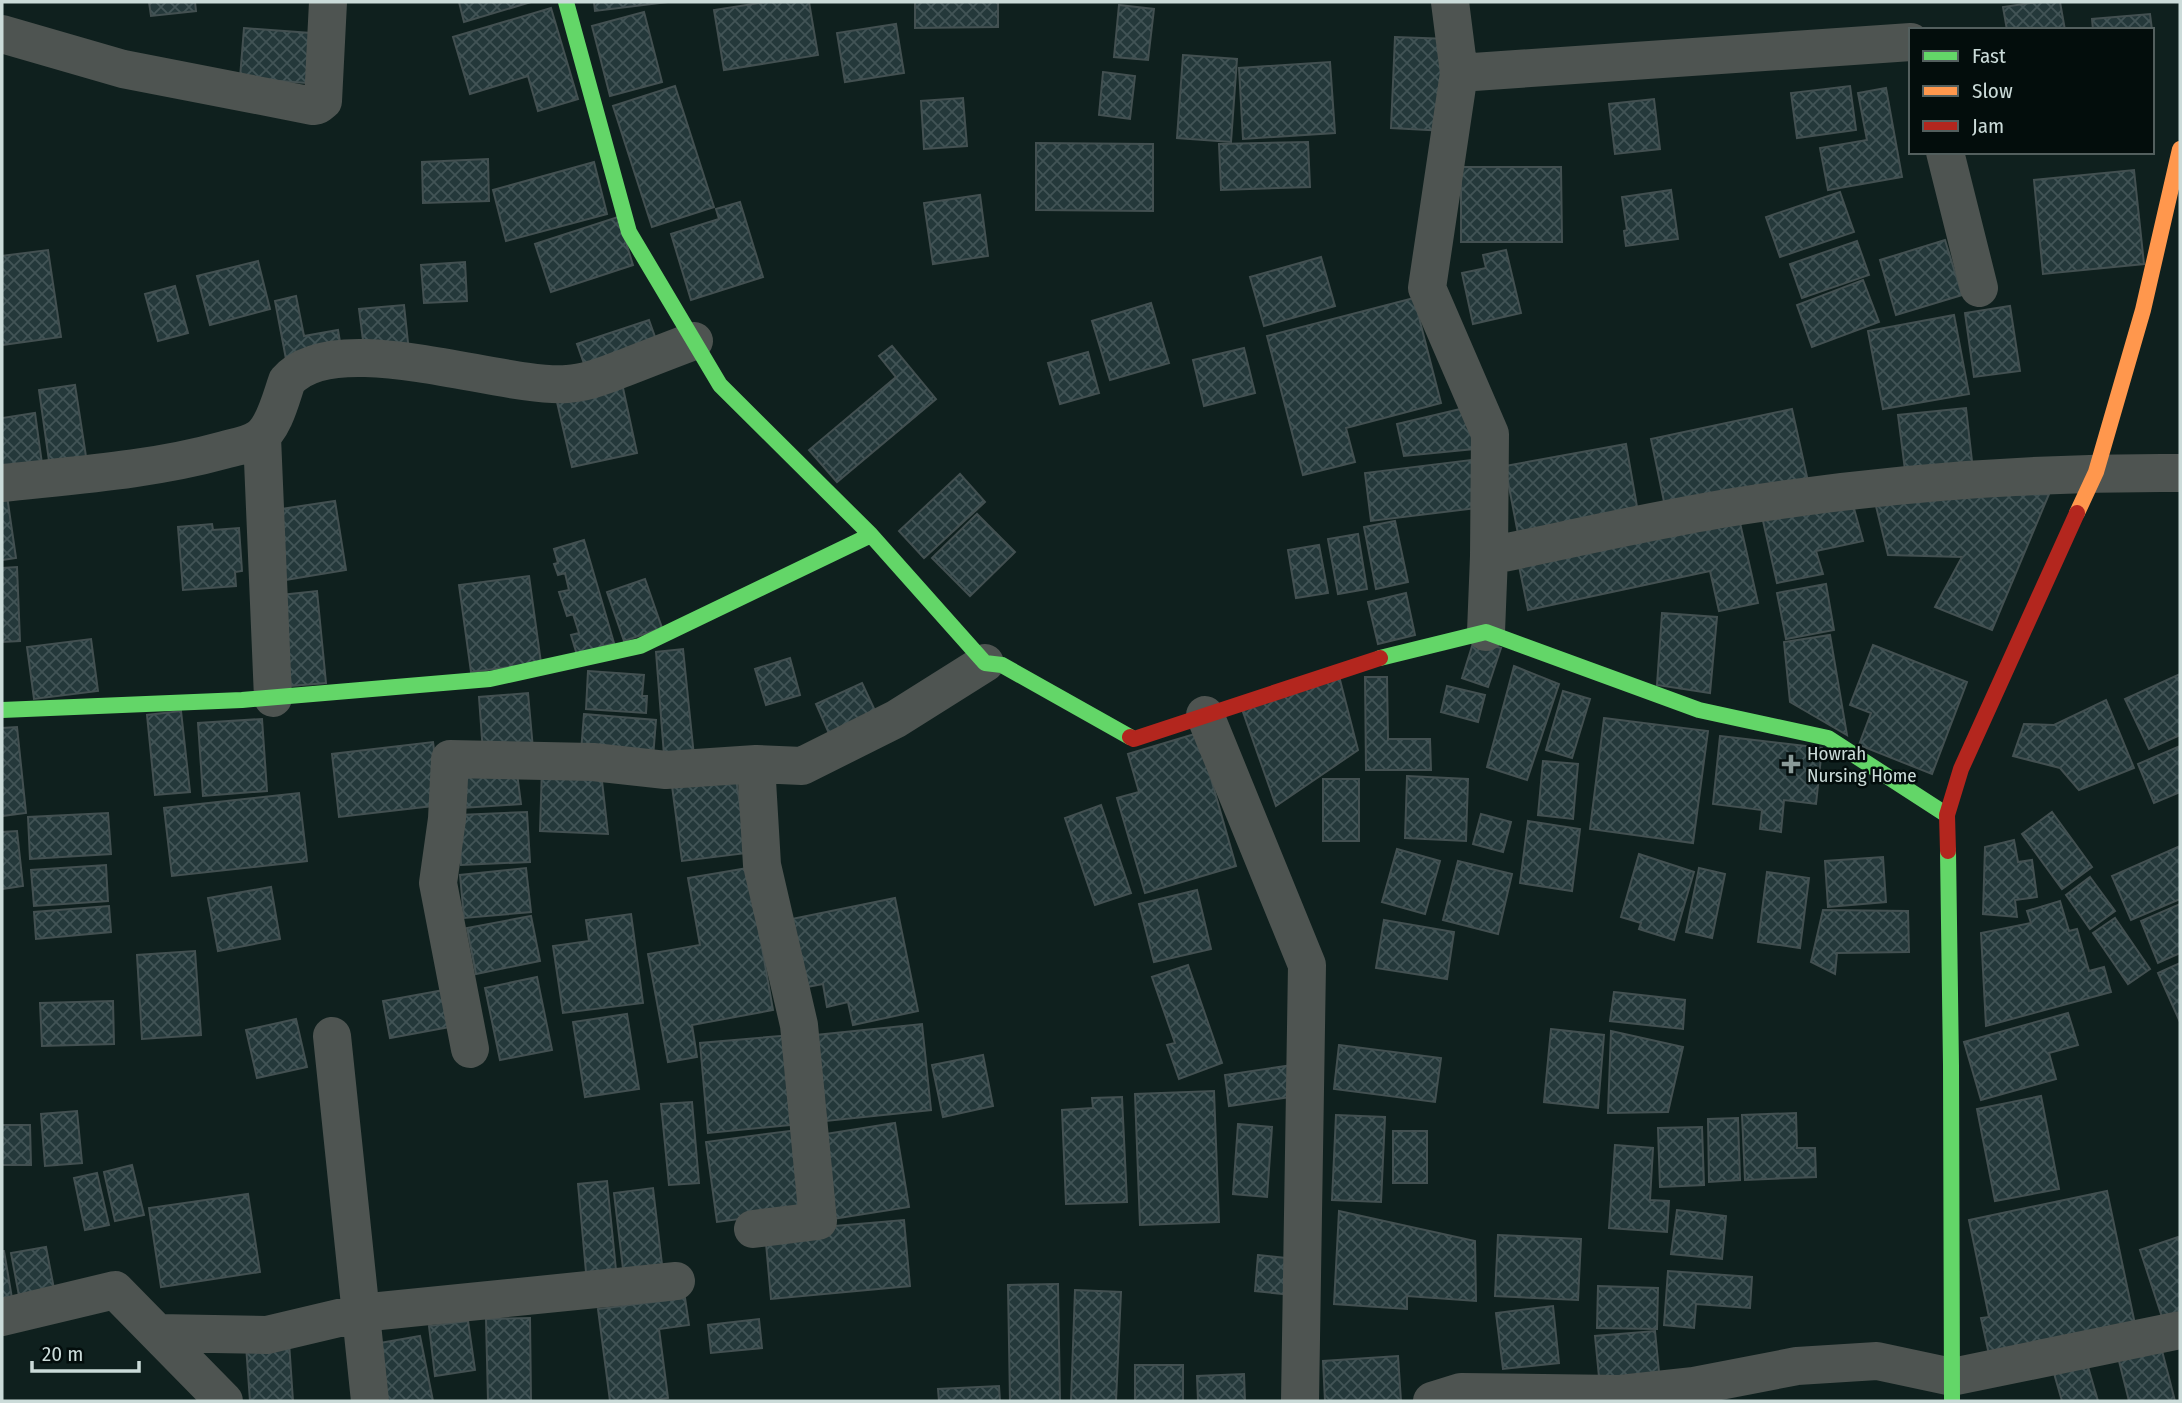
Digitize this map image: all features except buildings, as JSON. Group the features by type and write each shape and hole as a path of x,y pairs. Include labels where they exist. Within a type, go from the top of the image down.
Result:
{"street":[{"path":"2,34 123,69 313,106 323,101 328,2"},
{"path":"566,2 629,232 720,385 871,535 985,663"},
{"path":"1450,2 1459,73 1427,288 1490,434 1486,632"},
{"path":"1459,73 1909,42"},
{"path":"1952,1389 1947,815 1961,769 2096,472 2143,310 2180,149"},
{"path":"1946,154 1979,288"},
{"path":"273,698 262,437 276,413 287,381 299,370 348,358 396,360 541,385 570,384 588,381 694,341"},
{"path":"2,483 165,463 204,455 262,437"},
{"path":"1489,556 1739,506 1910,485 2096,472 2180,473"},
{"path":"2,710 163,705 273,698 489,679 640,646 871,535"},
{"path":"470,1049 438,883 447,819 450,760 593,762 666,770 756,764 802,766 896,719 985,663 1002,665 1134,739 1374,659 1486,632 1699,710 1828,738 1947,815"},
{"path":"1205,715 1307,965 1300,1401"},
{"path":"753,1228 818,1220 799,1025 762,865 756,764"},
{"path":"332,1036 370,1401"},
{"path":"158,1333 267,1335 360,1312 676,1281"},
{"path":"2,1317 115,1290 224,1401"},
{"path":"1432,1401 1461,1392 1530,1398 1620,1394 1694,1387 1797,1366 1877,1361 1952,1389 2180,1330"}],"traffic: fast":[{"path":"566,2 629,232 720,385 871,535 985,663 1002,665 1130,737"},
{"path":"2,710 242,700 490,679 640,646 871,535"},
{"path":"1380,658 1486,632 1699,710 1828,738 1947,815"},
{"path":"1948,851 1952,1401"}],"traffic: slow":[{"path":"2077,513 2096,472 2143,310 2180,149"}],"traffic: jam":[{"path":"1948,851 1947,815 1961,769 2077,513"},
{"path":"1130,737 1134,739 1380,658"}],"place":[{"name":"Howrah Nursing Home","path":"1791,764"}]}
